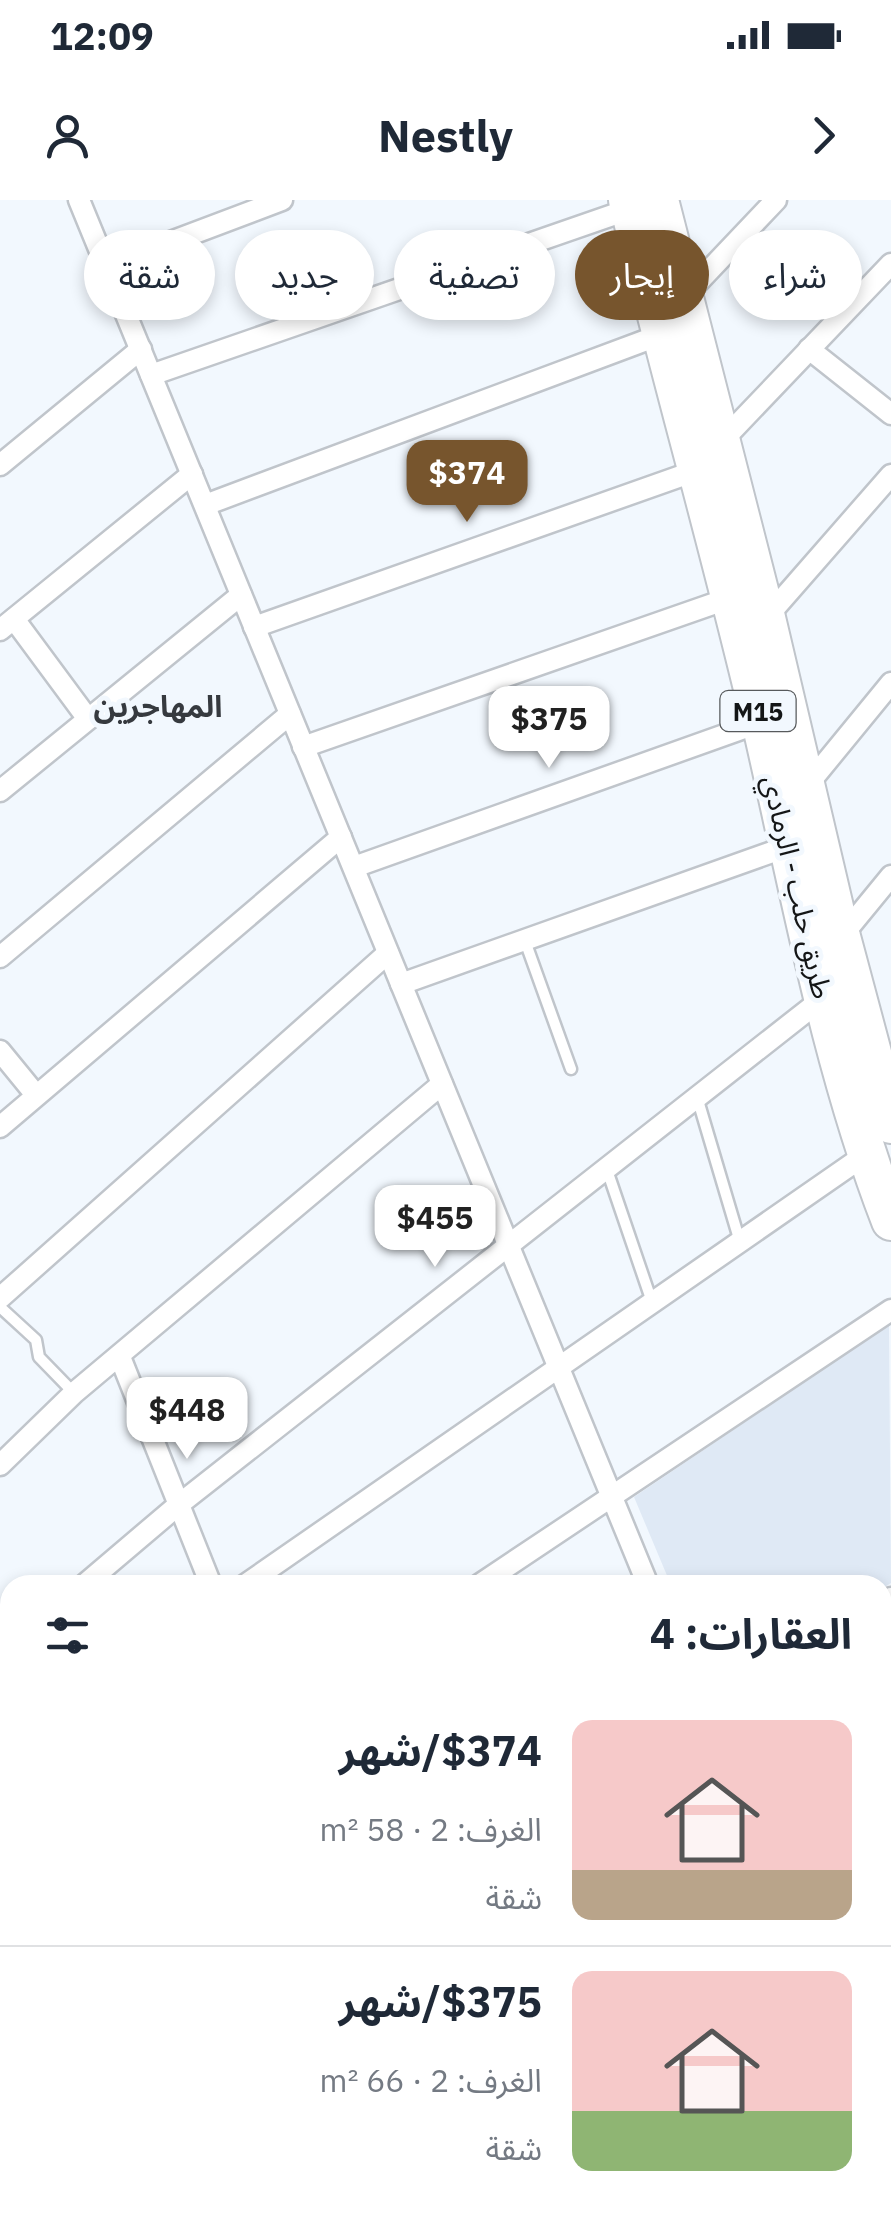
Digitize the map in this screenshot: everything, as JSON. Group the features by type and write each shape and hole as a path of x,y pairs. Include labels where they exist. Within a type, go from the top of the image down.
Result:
{"highway":[{"name":"طريق حلب - الرمادي","path":"639,203 652,230"},
{"name":"طريق حلب - الرمادي","path":"639,203 660,335 709,456 766,618 804,789 889,1111"},
{"name":"طريق حلب - الرمادي","path":"687,320 730,598 822,999 865,1155 891,1221"}],"street":[{"path":"79,200 91,230"},
{"path":"202,230 282,200"},
{"path":"709,271 776,200"},
{"path":"152,375 639,203"},
{"path":"254,627 709,456 891,264"},
{"path":"129,320 644,1575"},
{"path":"204,506 660,335"},
{"path":"0,465 141,349"},
{"path":"809,349 891,414"},
{"path":"88,719 7,624 192,474"},
{"path":"766,618 891,475"},
{"path":"0,791 241,594"},
{"path":"303,747 730,598"},
{"path":"804,789 891,682"},
{"path":"0,957 290,714"},
{"path":"354,867 761,722"},
{"path":"0,1128 341,837"},
{"path":"401,984 789,846"},
{"path":"841,937 891,876"},
{"path":"0,1298 388,952"},
{"path":"96,1575 606,1166 822,999"},
{"path":"0,1050 36,1095"},
{"path":"0,1465 74,1393 442,1084"},
{"path":"260,1575 865,1155"},
{"path":"494,1575 891,1310"},
{"path":"120,1357 207,1575"}],"lane":[{"path":"525,941 571,1070"},
{"path":"697,1096 740,1242"},
{"path":"606,1166 652,1303"},
{"path":"0,1306 36,1340 39,1357 74,1393"}],"shaded area":[{"path":"889,1325 891,1575 667,1575 634,1497"}],"district":[{"name":"المهاجرين","path":"158,705"}]}
